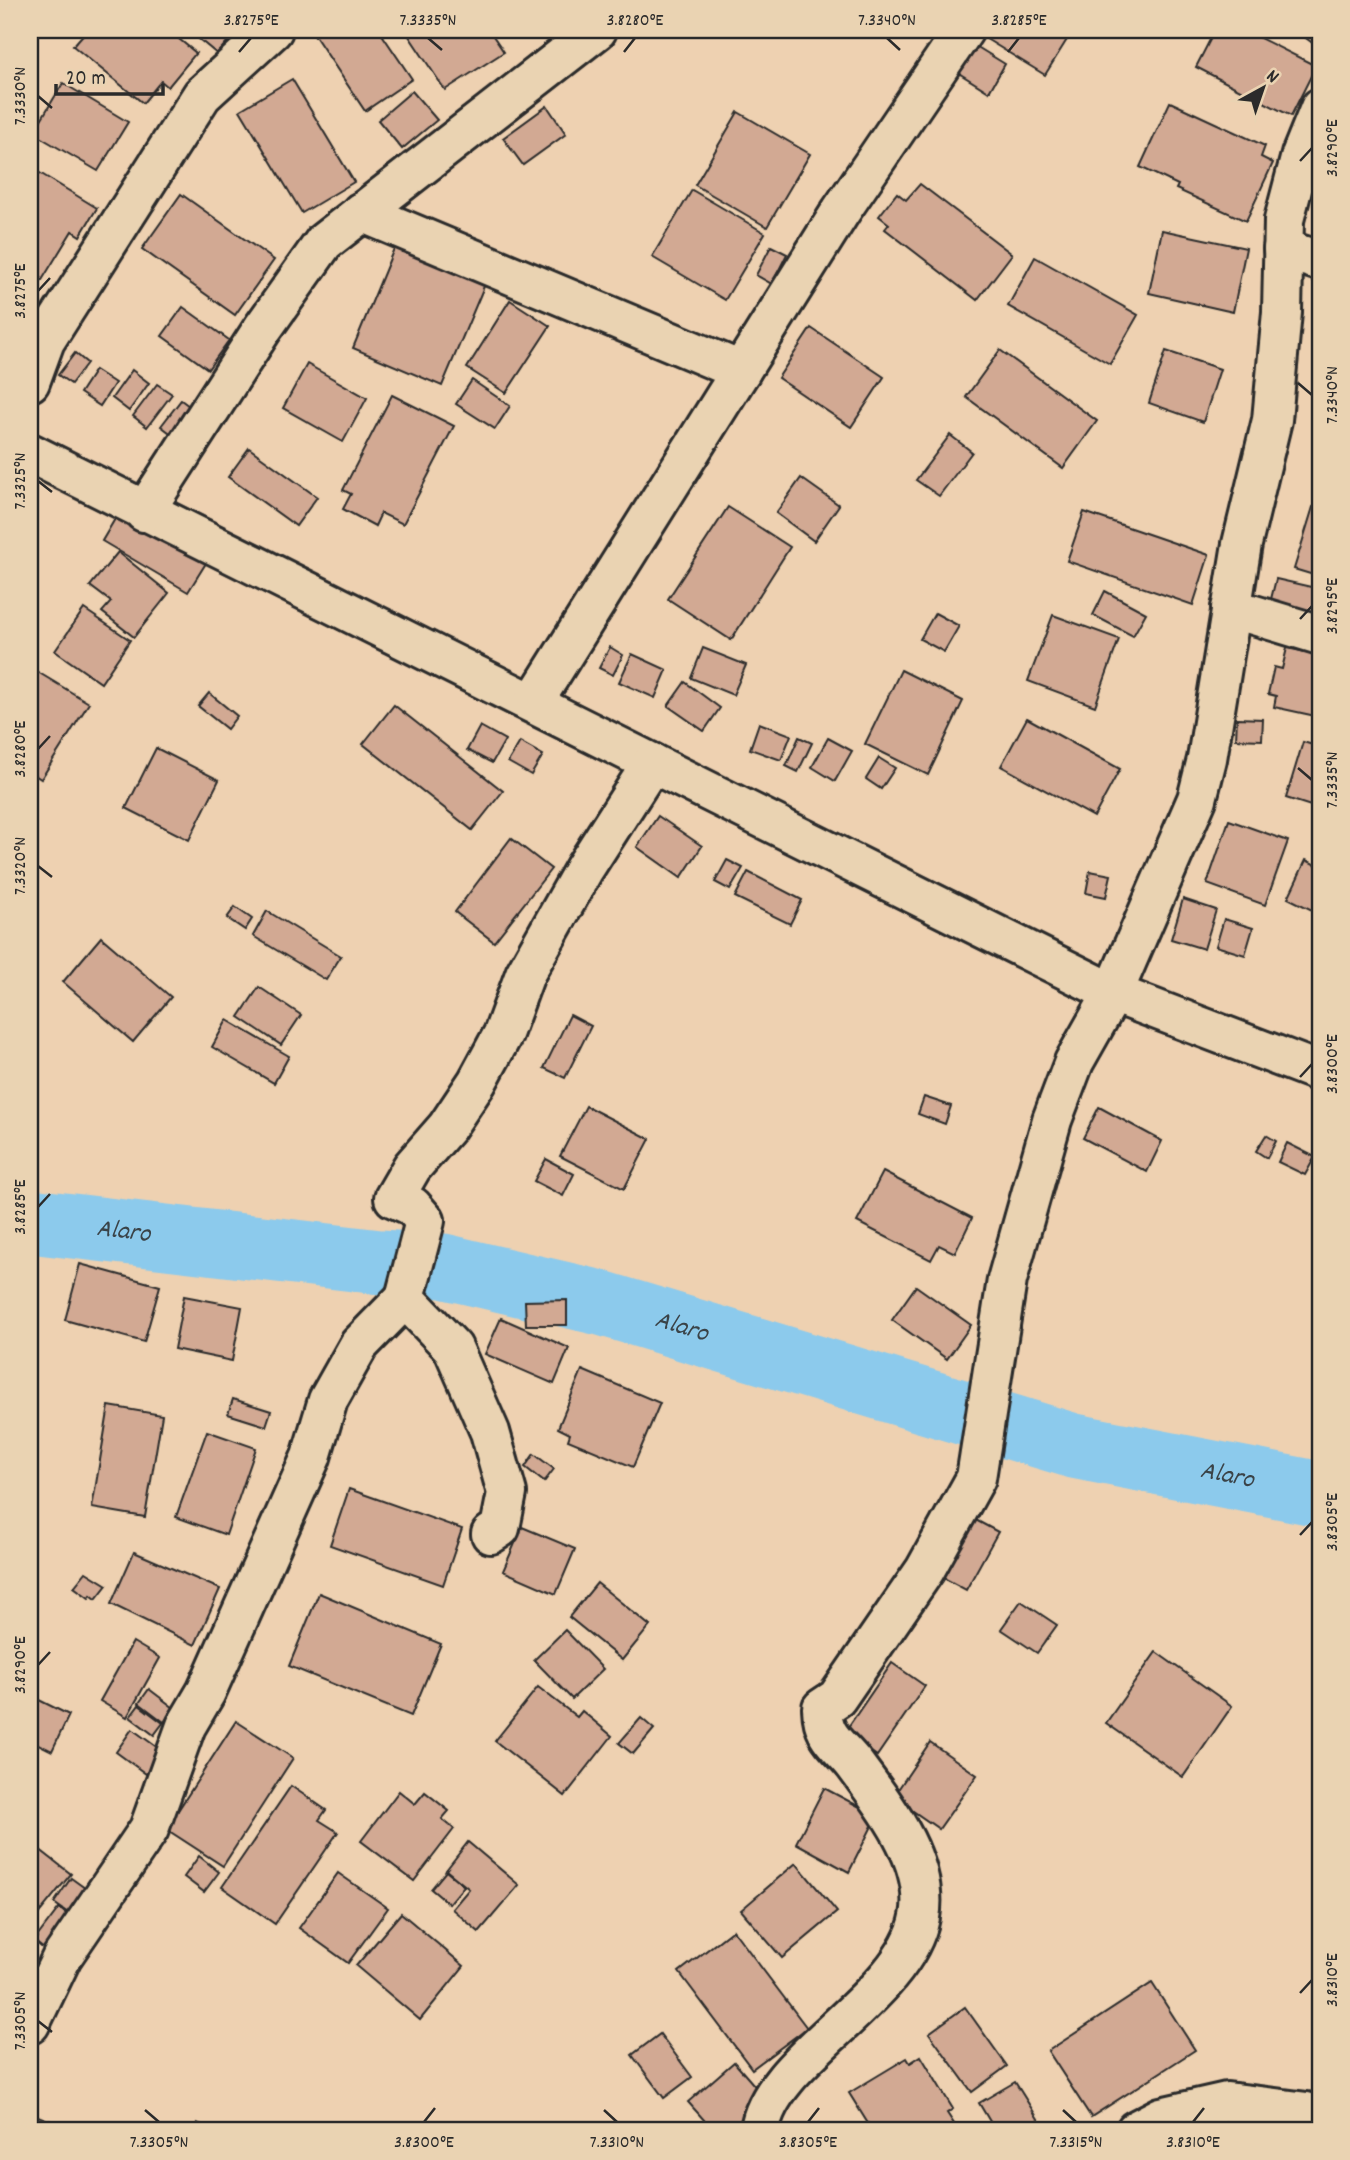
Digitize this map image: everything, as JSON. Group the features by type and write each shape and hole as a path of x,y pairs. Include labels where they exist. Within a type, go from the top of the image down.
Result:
{"street":[{"path":"30,382 45,341 202,95 273,30"},
{"path":"144,512 263,328 324,242 597,30"},
{"path":"533,703 841,211 964,30"},
{"path":"760,2130 761,2119 778,2088 883,1982 908,1947 920,1917 919,1880 911,1851 854,1764 824,1732 822,1708 837,1698 925,1570 976,1478 1007,1280 1052,1120 1074,1062 1113,993 1198,799 1242,544 1272,420 1282,312 1284,220 1301,155 1320,108"},
{"path":"361,212 741,371"},
{"path":"1283,249 1320,261"},
{"path":"30,453 1113,993 1320,1072"},
{"path":"1231,608 1320,635"},
{"path":"30,2024 62,1957 149,1829 186,1726 206,1692 311,1457 328,1400 359,1345 405,1298 425,1221 412,1206 394,1198 412,1167 447,1128 477,1082 503,1034 525,974 584,869 652,763"},
{"path":"405,1298 453,1348 490,1432 507,1493 500,1528 491,1534"},
{"path":"1136,2130 1161,2117 1227,2102 1307,2112 1320,2123"}],"building":[{"path":"87,30 168,30 196,53 168,87 161,81 143,103 73,46"},
{"path":"188,30 237,30 217,54"},
{"path":"311,30 379,30 412,79 365,111"},
{"path":"405,30 489,30 504,52 445,90"},
{"path":"987,30 1073,30 1045,75 983,37"},
{"path":"1215,30 1244,30 1316,66 1291,116 1196,67"},
{"path":"1295,30 1320,30 1320,44 1318,47"},
{"path":"966,40 1005,64 989,92 949,67"},
{"path":"292,79 354,182 302,213 240,110"},
{"path":"63,83 128,122 98,171 33,133"},
{"path":"412,91 437,120 402,149 378,120"},
{"path":"1170,102 1265,146 1261,157 1273,163 1246,221 1176,189 1178,185 1140,167"},
{"path":"547,106 566,134 523,165 503,138"},
{"path":"738,112 810,154 767,227 695,185"},
{"path":"30,167 97,208 80,236 72,231 36,290 30,287"},
{"path":"920,184 1012,254 977,300 885,229 889,224 879,216 897,193 906,200"},
{"path":"692,190 765,233 725,300 652,257"},
{"path":"181,194 274,260 235,315 142,249"},
{"path":"1162,230 1246,248 1233,312 1149,293"},
{"path":"395,246 485,284 442,386 353,348"},
{"path":"771,246 787,254 772,284 756,275"},
{"path":"1035,257 1138,315 1110,364 1008,306"},
{"path":"510,300 550,326 506,393 467,368"},
{"path":"183,307 229,340 208,369 162,336"},
{"path":"811,328 884,377 851,427 778,378"},
{"path":"1000,350 1097,421 1063,468 966,397"},
{"path":"1166,351 1220,369 1203,422 1149,403"},
{"path":"75,353 87,363 71,384 58,375"},
{"path":"307,364 367,398 343,442 283,408"},
{"path":"95,370 115,383 100,406 80,393"},
{"path":"132,370 149,383 129,411 112,398"},
{"path":"472,380 510,406 495,429 456,404"},
{"path":"157,384 172,394 147,427 133,416"},
{"path":"392,395 454,426 403,524 381,513 375,526 343,509 351,494 343,490"},
{"path":"181,400 193,409 173,435 161,426"},
{"path":"950,435 972,452 939,496 916,480"},
{"path":"249,448 317,497 296,526 228,477"},
{"path":"801,478 839,505 814,541 776,513"},
{"path":"728,507 790,547 731,640 668,599"},
{"path":"1313,507 1320,509 1320,577 1294,569"},
{"path":"119,512 206,563 188,592 102,541"},
{"path":"1084,512 1209,555 1193,605 1067,561"},
{"path":"118,552 169,593 134,637 102,612 111,602 90,586"},
{"path":"1276,579 1320,589 1316,614 1270,603"},
{"path":"1105,591 1146,613 1133,636 1093,615"},
{"path":"84,609 130,640 101,683 55,651"},
{"path":"935,613 959,626 944,652 920,639"},
{"path":"1053,615 1119,639 1095,706 1028,681"},
{"path":"610,647 623,655 613,675 599,668"},
{"path":"703,648 746,665 733,695 691,678"},
{"path":"1287,648 1320,655 1320,717 1274,707 1276,696 1268,694 1274,667 1282,669"},
{"path":"632,654 667,670 655,698 619,682"},
{"path":"31,668 89,703 41,779 30,772"},
{"path":"901,670 963,701 928,775 865,744"},
{"path":"685,682 720,708 704,731 668,706"},
{"path":"209,693 237,716 227,729 198,706"},
{"path":"394,705 503,791 472,830 363,744"},
{"path":"1027,718 1120,769 1094,817 1001,766"},
{"path":"1237,718 1263,719 1262,740 1236,739"},
{"path":"759,723 791,735 781,760 750,749"},
{"path":"480,726 505,740 492,763 467,750"},
{"path":"799,737 812,743 798,772 786,766"},
{"path":"828,738 852,751 835,781 812,767"},
{"path":"520,742 543,755 531,775 508,762"},
{"path":"1303,742 1320,747 1320,809 1286,798"},
{"path":"156,748 219,780 189,840 126,808"},
{"path":"879,758 895,768 881,789 866,779"},
{"path":"658,816 702,846 681,878 637,847"},
{"path":"1229,820 1288,841 1265,905 1207,884"},
{"path":"511,838 551,869 494,942 455,912"},
{"path":"727,860 743,868 730,890 715,882"},
{"path":"1306,860 1320,867 1320,914 1288,898"},
{"path":"1090,871 1111,875 1106,897 1086,893"},
{"path":"748,872 802,900 790,924 735,897"},
{"path":"1183,899 1216,910 1204,949 1171,939"},
{"path":"235,907 252,919 245,930 227,918"},
{"path":"267,911 341,956 326,980 253,936"},
{"path":"1224,919 1253,928 1245,955 1216,946"},
{"path":"101,937 171,997 133,1042 63,982"},
{"path":"259,987 301,1015 281,1045 239,1017"},
{"path":"570,1015 591,1026 565,1078 544,1068"},
{"path":"227,1020 289,1056 274,1083 212,1047"},
{"path":"924,1097 951,1106 945,1124 918,1114"},
{"path":"586,1106 650,1139 624,1189 560,1156"},
{"path":"1099,1107 1162,1141 1147,1172 1083,1138"},
{"path":"1266,1135 1276,1141 1267,1158 1256,1151"},
{"path":"1287,1143 1315,1157 1305,1175 1278,1162"},
{"path":"546,1159 574,1174 563,1196 534,1181"},
{"path":"883,1172 972,1218 955,1253 939,1245 931,1260 857,1222"},
{"path":"80,1264 160,1286 144,1342 65,1320"},
{"path":"916,1286 971,1325 947,1359 892,1320"},
{"path":"184,1296 242,1307 232,1361 174,1349"},
{"path":"567,1300 567,1325 526,1325 525,1301"},
{"path":"501,1318 569,1348 554,1384 485,1354"},
{"path":"582,1370 660,1403 633,1467 568,1440 570,1434 558,1428"},
{"path":"233,1399 271,1411 266,1426 228,1414"},
{"path":"109,1406 162,1415 145,1517 92,1508"},
{"path":"207,1431 256,1448 226,1535 176,1517"},
{"path":"534,1454 554,1469 544,1482 525,1467"},
{"path":"349,1489 462,1529 443,1585 330,1545"},
{"path":"972,1518 998,1532 966,1590 940,1576"},
{"path":"522,1527 575,1549 556,1594 503,1571"},
{"path":"134,1552 220,1589 195,1645 111,1604"},
{"path":"86,1572 107,1585 96,1599 91,1595 89,1598 74,1587"},
{"path":"597,1583 650,1626 622,1660 569,1617"},
{"path":"319,1593 441,1644 411,1716 289,1666"},
{"path":"1021,1601 1057,1625 1037,1653 1001,1629"},
{"path":"565,1630 603,1669 572,1699 534,1660"},
{"path":"133,1642 160,1658 127,1717 100,1701"},
{"path":"1156,1652 1232,1706 1183,1777 1106,1723"},
{"path":"892,1663 925,1686 877,1756 844,1733"},
{"path":"538,1687 577,1717 582,1711 612,1736 565,1796 495,1741"},
{"path":"149,1689 174,1708 164,1722 139,1703"},
{"path":"35,1698 69,1715 52,1751 30,1740 30,1708"},
{"path":"139,1705 163,1723 154,1735 130,1717"},
{"path":"641,1718 654,1729 633,1754 619,1743"},
{"path":"236,1721 293,1758 223,1866 166,1829"},
{"path":"132,1729 162,1751 146,1774 116,1752"},
{"path":"930,1742 977,1775 939,1829 893,1797"},
{"path":"291,1786 326,1810 319,1820 338,1832 275,1924 222,1887"},
{"path":"824,1788 877,1816 849,1872 796,1843"},
{"path":"399,1791 415,1804 425,1792 449,1811 442,1819 454,1829 414,1881 361,1841"},
{"path":"30,1842 71,1874 33,1921 30,1919"},
{"path":"468,1842 519,1885 479,1932 452,1909 469,1889 446,1870"},
{"path":"199,1856 219,1872 204,1892 184,1877"},
{"path":"796,1863 837,1912 782,1958 741,1910"},
{"path":"446,1871 464,1886 449,1904 431,1889"},
{"path":"338,1873 388,1908 348,1963 299,1928"},
{"path":"71,1878 89,1891 71,1915 54,1903"},
{"path":"59,1908 70,1917 45,1950 34,1941"},
{"path":"401,1913 464,1966 420,2020 356,1966"},
{"path":"733,1930 807,2028 752,2069 679,1972"},
{"path":"1152,1983 1195,2050 1091,2117 1048,2051"},
{"path":"965,2007 1007,2066 972,2092 929,2033"},
{"path":"660,2034 692,2077 664,2098 632,2055"},
{"path":"921,2056 953,2109 947,2113 958,2130 872,2130 849,2093 907,2058 910,2063"},
{"path":"734,2062 767,2100 731,2130 713,2130 688,2102"},
{"path":"1015,2082 1045,2130 995,2130 979,2103"},
{"path":"30,2113 74,2130 30,2130"},
{"path":"197,2123 213,2130 194,2130"}],"waterway":[{"name":"Alaro","path":"30,1221 380,1262 443,1266 601,1303 1074,1446 1320,1494"}]}
